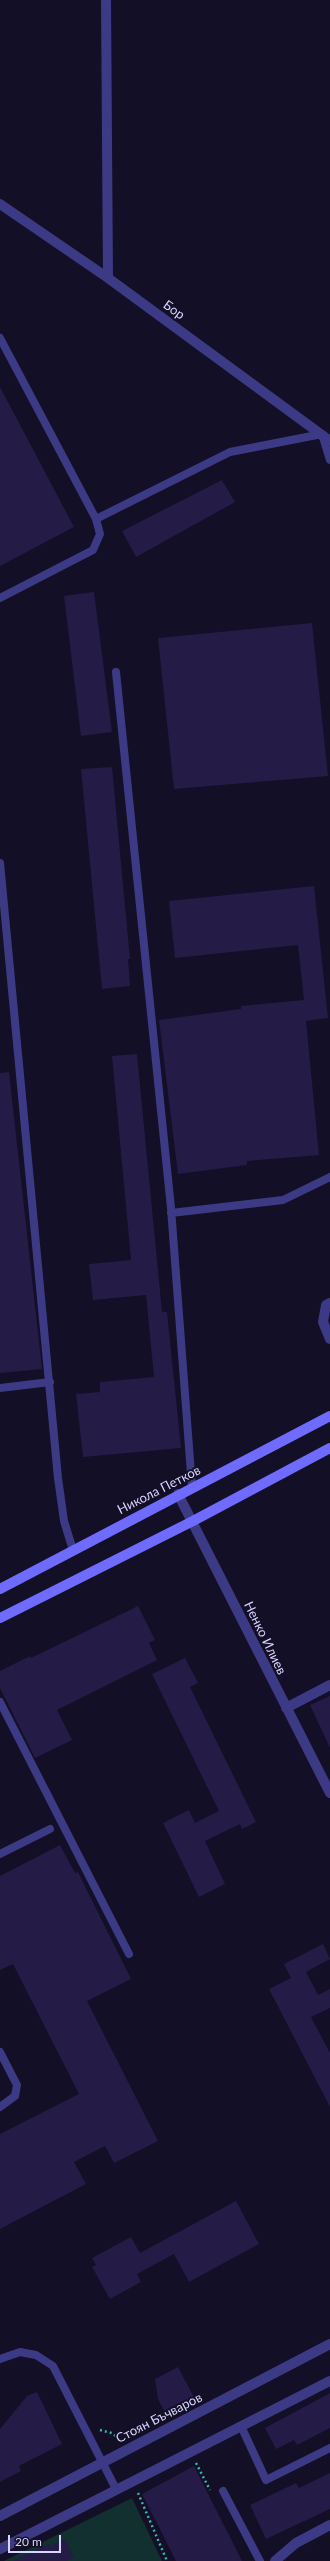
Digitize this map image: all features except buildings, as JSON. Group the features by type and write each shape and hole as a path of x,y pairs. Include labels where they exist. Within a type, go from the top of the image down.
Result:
{"main road":[{"name":"Никола Петков","path":"0,1589 178,1494 330,1416"},
{"path":"0,1618 192,1521 330,1448"}],"street":[{"path":"106,0 108,278"},
{"name":"Бор","path":"0,204 108,278 330,441"},
{"path":"330,1303 326,1305 323,1322 330,1339"},
{"name":"Ненко Илиев","path":"178,1494 330,1793"},
{"path":"286,1708 330,1685"},
{"name":"Стоян Бъчваров","path":"0,2516 330,2344"},
{"path":"0,2549 330,2381"},
{"path":"275,2561 296,2543 330,2525"}],"lane":[{"path":"0,338 96,519 100,534 93,550 0,598"},
{"path":"96,519 230,452 322,434 330,460"},
{"path":"116,672 172,1213 192,1487"},
{"path":"0,863 64,1521 73,1550"},
{"path":"172,1213 283,1200 330,1178"},
{"path":"0,1388 50,1382"},
{"path":"0,1702 129,1954"},
{"path":"0,1854 50,1829"},
{"path":"0,2052 3,2065 18,2085 15,2096 0,2107"},
{"path":"0,2359 20,2352 36,2355 53,2366 116,2489"},
{"path":"242,2426 266,2480 330,2448"},
{"path":"223,2492 260,2561"}],"path":[{"path":"87,2434 100,2430 112,2432 126,2449"},
{"path":"190,2452 212,2493 215,2495 223,2492"},
{"path":"140,2477 137,2490 167,2561"}],"green space":[{"path":"132,2498 162,2561 4,2561"}]}
